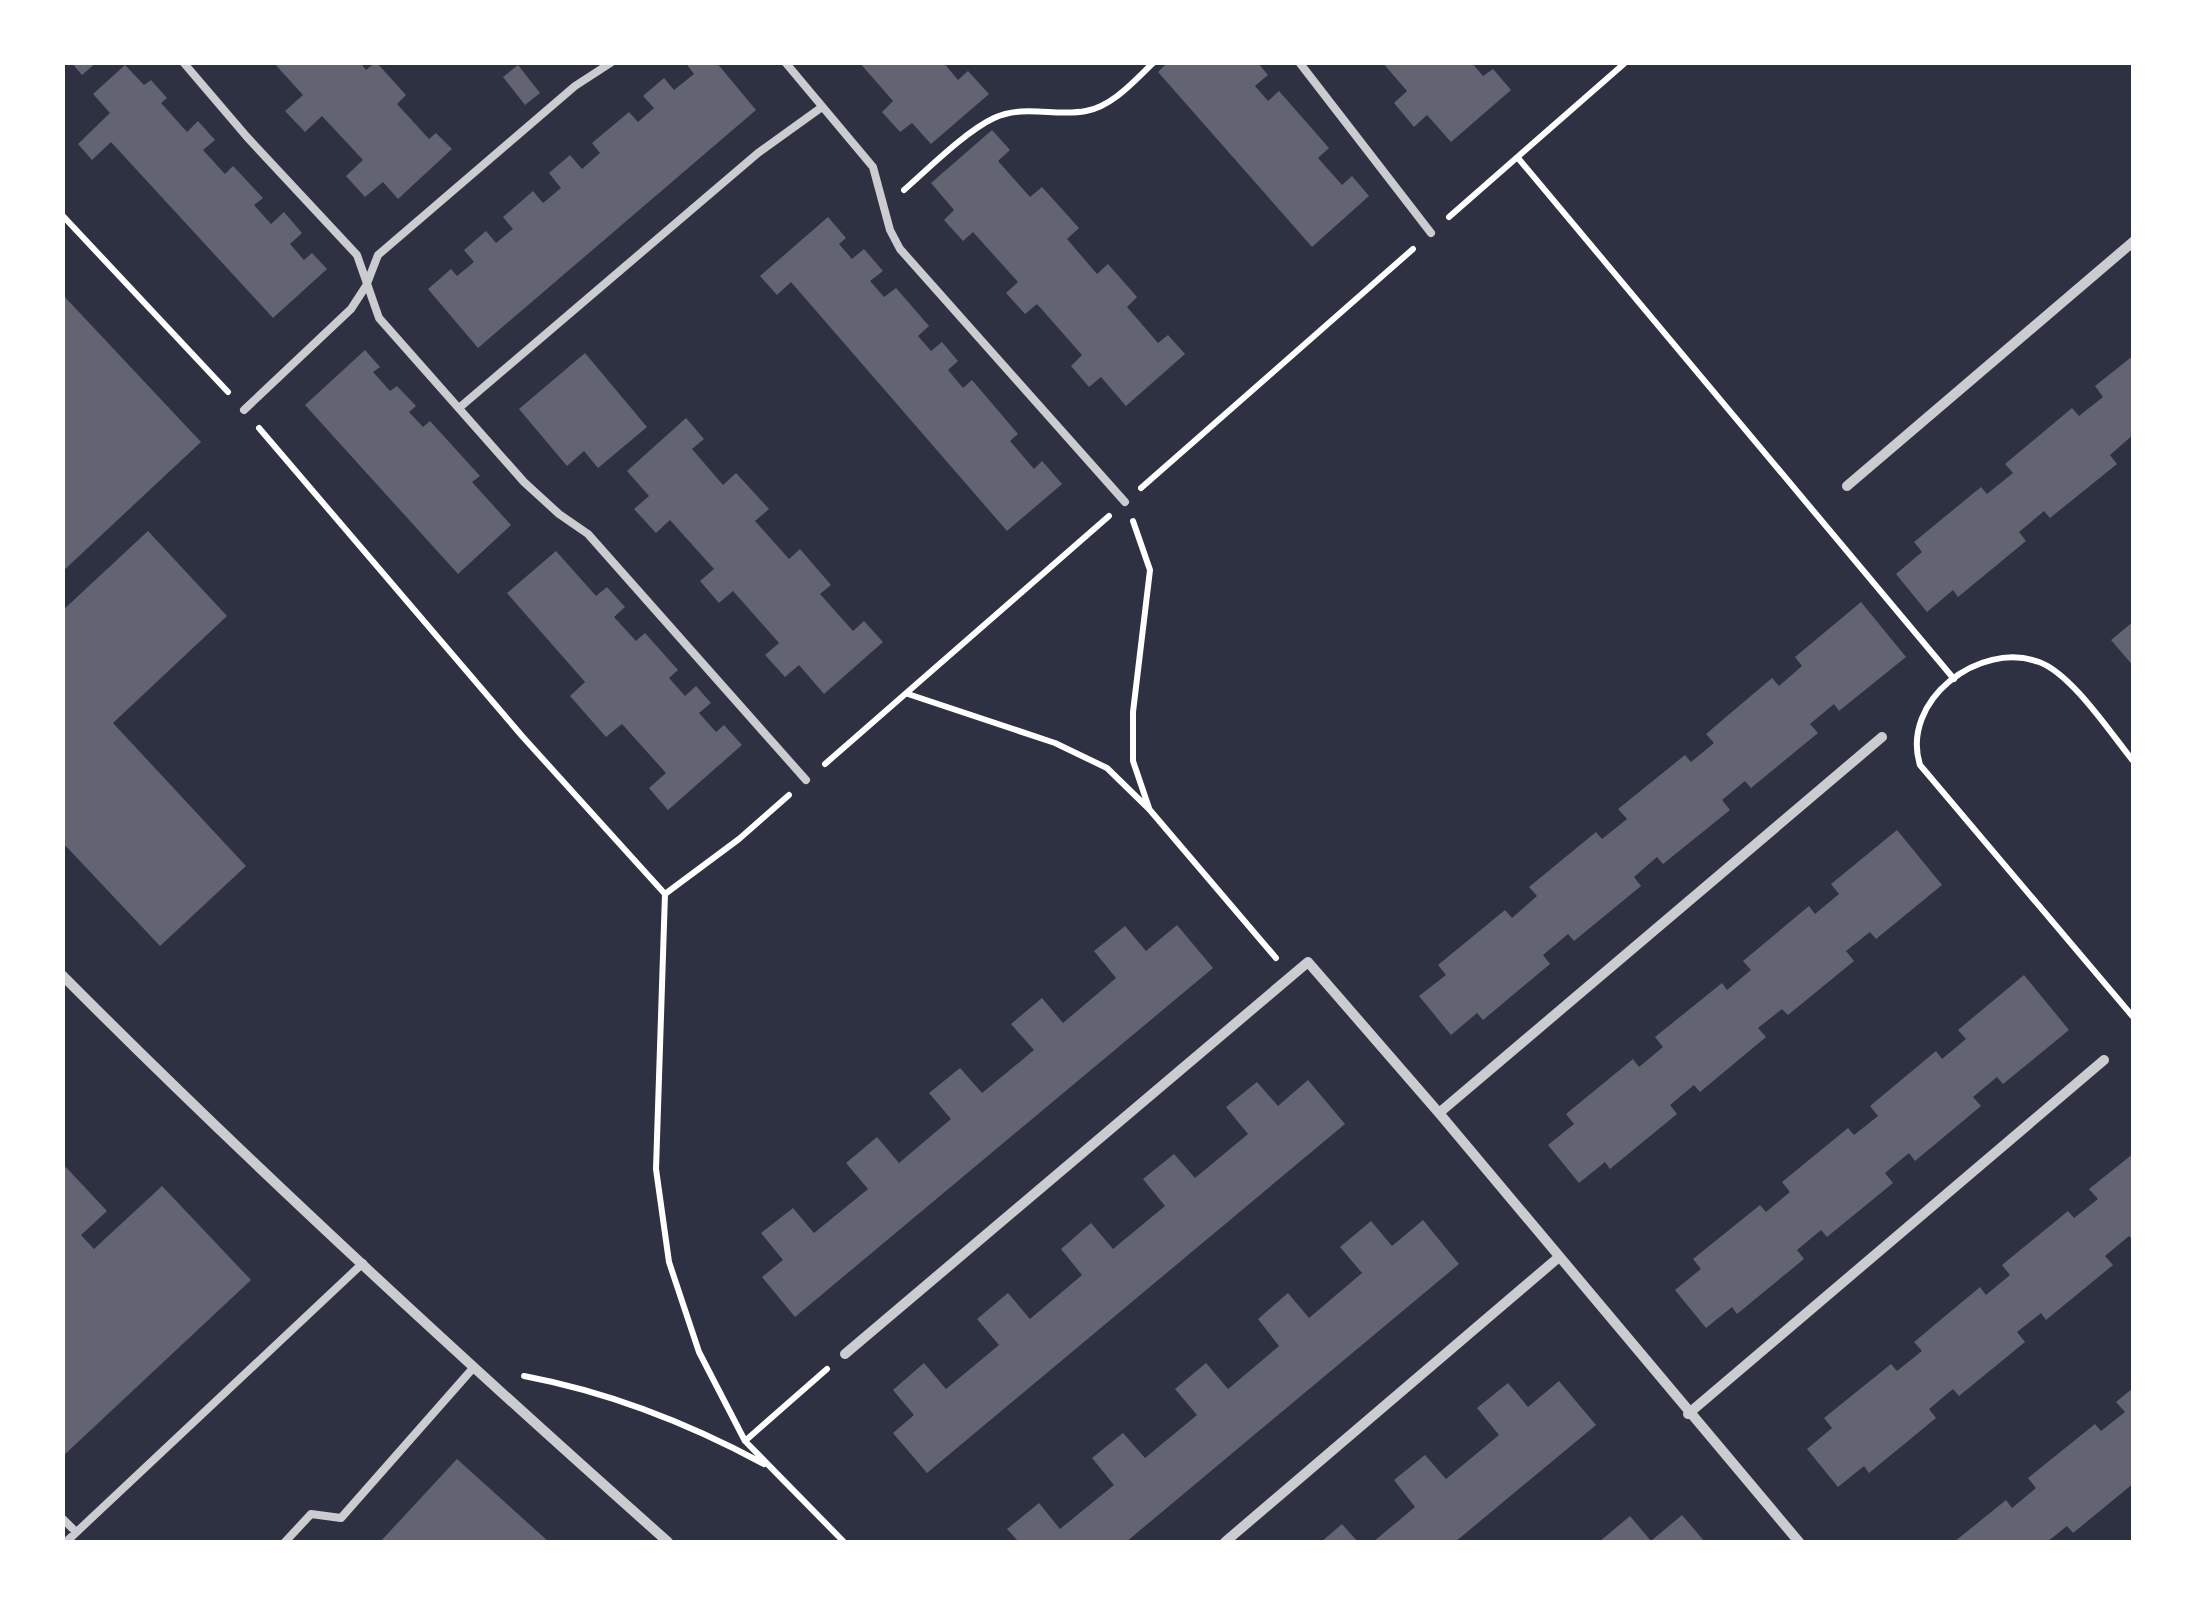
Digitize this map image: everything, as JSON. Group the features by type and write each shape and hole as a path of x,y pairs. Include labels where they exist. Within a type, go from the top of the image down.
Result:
{"street":[{"path":"1847,486 2134,241"},
{"path":"1439,1114 1882,737"},
{"path":"845,1354 1308,962 1799,1542"},
{"path":"62,975 142,1056 474,1368 668,1542"},
{"path":"1688,1414 2104,1060"},
{"path":"1226,1542 1559,1258"}],"lane":[{"path":"183,62 358,255 379,318 524,482 558,514 588,534 806,780"},
{"path":"244,410 351,308 366,286 378,256 575,86 612,62"},
{"path":"785,62 873,167 890,230 900,249 1124,502"},
{"path":"1299,62 1431,233"},
{"path":"459,408 758,153 822,106"},
{"path":"66,1542 363,1263"},
{"path":"285,1542 311,1514 341,1518 474,1368"},
{"path":"62,1518 76,1532"}],"path":[{"path":"885,205 995,118 1030,111 1085,112 1102,106 1154,62"},
{"path":"665,894 806,780 1626,62"},
{"path":"1518,158 1954,679"},
{"path":"63,216 244,410 522,736 665,894 656,1169 669,1262 699,1352 745,1441 844,1542"},
{"path":"1124,502 1150,570 1133,712 1134,762 1149,809"},
{"path":"2132,756 2074,690 2041,663 1996,656 1954,679 1926,708 1914,747 1920,766 2134,1018"},
{"path":"906,693 1055,743 1107,768 1149,809 1291,975"},
{"path":"745,1441 845,1354"},
{"path":"474,1368 552,1381 634,1404 717,1438 770,1467"}],"building":[{"path":"71,62 97,62 82,75"},
{"path":"273,62 360,62 366,70 376,62 406,95 397,104 429,139 436,133 452,149 398,199 383,182 365,197 346,176 363,160 322,116 305,132 285,111 303,95"},
{"path":"685,62 716,62 756,110 478,348 428,289 451,269 457,276 474,262 464,250 486,231 496,243 513,229 503,217 533,191 543,203 561,188 549,173 570,155 582,169 600,153 592,143 629,112 638,122 654,108 643,96 664,78 674,90 694,74"},
{"path":"859,62 943,62 958,80 968,71 989,94 931,144 912,123 900,132 882,112 893,101"},
{"path":"1168,62 1257,62 1268,75 1255,86 1268,101 1279,91 1329,148 1318,158 1342,185 1352,176 1369,196 1312,247 1158,72"},
{"path":"1382,62 1471,62 1483,76 1493,69 1511,90 1451,142 1427,115 1414,127 1394,103 1407,91"},
{"path":"125,65 144,85 151,80 167,98 161,103 187,132 198,121 215,140 203,150 225,174 233,166 263,198 254,205 271,224 284,212 302,233 290,244 304,260 312,253 327,269 273,318 111,142 92,160 78,144 110,113 93,94"},
{"path":"518,65 540,93 525,105 503,77"},
{"path":"992,130 1010,150 998,161 1030,197 1042,187 1079,228 1067,239 1097,274 1108,264 1137,297 1127,307 1158,343 1168,335 1185,354 1126,406 1101,377 1089,387 1071,366 1082,355 1037,304 1025,314 1006,293 1018,282 973,232 963,241 944,220 954,210 931,183"},
{"path":"828,217 846,238 839,244 852,259 864,249 883,271 870,281 884,297 896,288 929,326 918,336 931,351 942,342 958,361 948,370 963,388 972,380 1018,434 1010,441 1034,469 1042,461 1062,484 1007,531 791,282 777,295 760,276"},
{"path":"62,294 201,442 62,572"},
{"path":"365,350 380,367 373,372 390,391 397,386 416,406 409,412 423,427 430,421 480,476 472,482 511,525 458,574 305,405"},
{"path":"585,353 647,427 598,468 584,451 567,466 519,409"},
{"path":"2134,355 2134,434 2110,455 2117,464 2050,518 2044,511 2019,532 2026,541 1958,597 1953,590 1927,612 1896,574 1922,552 1914,542 1981,487 1987,494 2013,473 2005,464 2072,408 2079,416 2103,397 2095,386"},
{"path":"686,418 704,439 692,449 723,485 736,473 769,509 755,521 789,559 800,549 831,585 820,594 853,631 864,621 883,642 824,694 799,665 785,677 765,655 779,643 733,591 719,603 700,581 714,569 670,520 656,533 634,509 649,496 627,471"},
{"path":"148,531 227,616 113,723 246,866 160,946 62,842 62,611"},
{"path":"556,551 596,596 607,587 625,607 614,617 636,641 645,633 678,670 669,678 685,696 696,686 711,703 699,713 716,732 724,725 742,745 668,810 649,788 666,773 622,724 606,737 570,696 585,682 507,593"},
{"path":"1861,602 1906,657 1839,711 1834,704 1810,724 1818,733 1751,788 1745,781 1722,800 1730,810 1663,864 1657,857 1634,877 1641,886 1574,941 1568,934 1543,955 1550,964 1483,1020 1477,1013 1451,1035 1419,996 1446,975 1438,965 1505,910 1512,918 1537,896 1529,887 1596,832 1602,839 1627,819 1618,809 1685,755 1691,762 1714,743 1706,734 1772,678 1779,686 1802,666 1795,657"},
{"path":"2134,621 2134,667 2111,640"},
{"path":"1897,830 1942,885 1876,939 1870,932 1846,951 1854,961 1788,1015 1782,1009 1758,1028 1766,1037 1700,1092 1694,1085 1670,1105 1677,1114 1610,1169 1605,1162 1579,1183 1548,1145 1574,1124 1566,1114 1633,1059 1639,1067 1663,1047 1655,1037 1722,983 1727,990 1751,970 1743,961 1809,906 1815,914 1839,894 1831,884"},
{"path":"1177,925 1213,968 795,1317 762,1277 783,1260 761,1233 793,1208 814,1233 868,1189 846,1163 877,1137 899,1163 951,1119 929,1093 960,1068 982,1093 1034,1050 1011,1024 1042,998 1063,1023 1116,978 1094,951 1125,926 1146,951"},
{"path":"2024,975 2069,1030 2003,1084 1997,1077 1973,1097 1981,1106 1915,1161 1909,1153 1885,1173 1893,1183 1827,1237 1821,1230 1797,1250 1804,1259 1737,1314 1732,1307 1706,1328 1675,1290 1701,1269 1693,1259 1760,1205 1766,1212 1790,1192 1782,1182 1848,1128 1854,1135 1878,1116 1870,1106 1936,1051 1942,1059 1966,1039 1958,1030"},
{"path":"1308,1080 1345,1124 927,1473 893,1433 914,1415 893,1390 924,1363 946,1389 999,1345 977,1319 1008,1293 1030,1319 1082,1275 1061,1249 1091,1223 1113,1249 1165,1206 1143,1179 1174,1154 1195,1178 1248,1134 1226,1107 1257,1082 1278,1106"},
{"path":"2134,1153 2134,1242 2129,1236 2105,1256 2113,1265 2046,1320 2041,1313 2017,1332 2025,1342 1959,1396 1953,1389 1929,1409 1936,1418 1869,1473 1864,1466 1838,1487 1807,1449 1832,1428 1824,1418 1891,1364 1897,1371 1922,1351 1914,1342 1980,1287 1986,1295 2010,1275 2002,1265 2068,1211 2074,1218 2098,1199 2089,1189"},
{"path":"62,1163 107,1211 81,1235 94,1249 162,1186 251,1280 62,1457"},
{"path":"1423,1220 1459,1264 1126,1542 1019,1542 1007,1529 1039,1503 1060,1529 1114,1485 1092,1458 1123,1433 1145,1458 1197,1415 1175,1389 1206,1363 1228,1389 1279,1346 1258,1319 1288,1293 1309,1318 1362,1273 1340,1247 1371,1221 1392,1246"},
{"path":"1559,1381 1596,1425 1455,1542 1373,1542 1415,1507 1394,1480 1425,1455 1446,1479 1499,1435 1477,1408 1508,1383 1528,1407"},
{"path":"2134,1387 2134,1483 2073,1533 2067,1526 2047,1542 1954,1542 2006,1500 2012,1508 2036,1488 2028,1478 2095,1424 2101,1431 2125,1412 2116,1402"},
{"path":"457,1459 549,1542 380,1542"},
{"path":"1682,1515 1705,1542 1599,1542 1630,1516 1651,1541"},
{"path":"1342,1524 1358,1542 1321,1542"}]}
